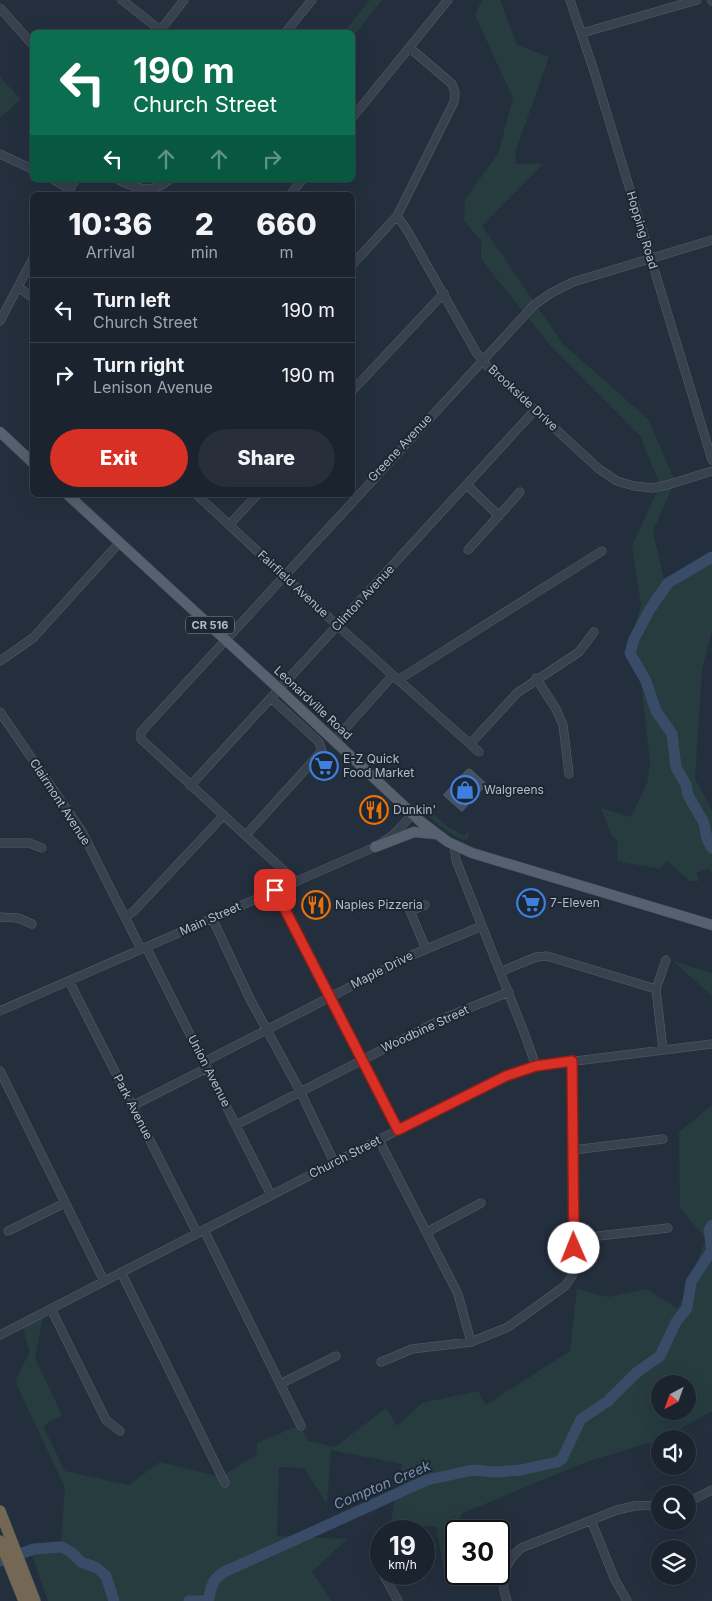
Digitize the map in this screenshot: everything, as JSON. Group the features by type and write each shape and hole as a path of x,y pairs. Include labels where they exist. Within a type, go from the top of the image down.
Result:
{"highway":[{"path":"0,1510 6,1546 35,1601"},
{"path":"14,1562 24,1601"}],"main road":[{"path":"0,432 30,460"},
{"name":"Leonardville Road","path":"70,497 436,834 472,853 712,925"},
{"path":"375,847 412,833 436,834"}],"street":[{"path":"122,0 158,30"},
{"path":"160,30 184,0"},
{"path":"288,30 312,0"},
{"path":"355,114 448,0"},
{"name":"Hopping Road","path":"570,0 582,33 712,460"},
{"path":"582,33 697,0"},
{"path":"0,8 30,42"},
{"path":"355,261 397,216 455,98 454,88 449,80 410,48"},
{"path":"0,154 30,168"},
{"path":"56,182 69,192"},
{"path":"123,182 141,189 161,186 166,182"},
{"path":"292,192 300,182"},
{"name":"Brookside Drive","path":"397,216 482,359 599,469 623,483 643,487 658,487 712,471"},
{"name":"Greene Avenue","path":"190,786 141,739 140,734 530,308 551,292 573,282 712,240"},
{"path":"1,316 30,264"},
{"path":"18,287 30,296"},
{"path":"355,388 444,293"},
{"name":"Clinton Avenue","path":"190,786 272,699 535,410"},
{"path":"467,485 500,516"},
{"path":"468,550 520,492"},
{"name":"Fairfield Avenue","path":"199,497 283,576 479,752"},
{"path":"229,525 255,497"},
{"path":"0,661 33,638 120,542"},
{"path":"335,740 395,677 602,551"},
{"path":"470,744 517,693 536,678 579,652 594,632"},
{"path":"536,678 556,709 563,725 569,774"},
{"path":"246,835 322,750 319,742 272,699"},
{"name":"Clairmont Avenue","path":"0,712 73,817 144,948"},
{"path":"190,786 295,881"},
{"name":"Main Street","path":"0,1011 375,847 393,835 413,814"},
{"path":"126,917 133,912 224,815"},
{"path":"1,841 29,843 42,848"},
{"path":"454,845 456,860 536,1066"},
{"path":"275,890 398,1130"},
{"path":"426,905 410,911 426,949"},
{"path":"0,917 18,918 32,924"},
{"path":"212,918 334,1162"},
{"name":"Maple Drive","path":"132,1106 267,1029 330,996 426,949 482,926"},
{"name":"Union Avenue","path":"144,948 206,1065 271,1195"},
{"path":"500,972 536,957 547,956 656,989"},
{"path":"663,1050 656,989 666,960"},
{"name":"Park Avenue","path":"69,981 132,1106 301,1426"},
{"name":"Woodbine Street","path":"236,1124 442,1018 508,992"},
{"name":"Church Street","path":"0,1333 491,1082 536,1066 712,1044"},
{"path":"381,1362 412,1350 471,1342 491,1336 508,1327 565,1286 572,1276 572,1061"},
{"path":"0,1071 104,1281"},
{"path":"573,1150 663,1139"},
{"path":"379,1140 458,1294 471,1342"},
{"path":"8,1231 65,1203"},
{"path":"427,1232 481,1203"},
{"path":"573,1239 668,1228"},
{"path":"121,1272 224,1483"},
{"path":"52,1308 106,1420 120,1431"},
{"path":"280,1384 336,1356"},
{"path":"696,1498 712,1490"},
{"path":"507,1601 503,1592 504,1575 515,1553 528,1544 628,1507 651,1506"},
{"path":"591,1520 615,1580 627,1601"},
{"path":"389,1585 398,1601"}],"green space":[{"path":"370,0 382,0 355,34 355,30 346,30"},
{"path":"482,0 500,0 517,45 549,57 515,153 516,164 543,164 482,226 563,344 648,419 675,481 653,531 664,580 712,554 712,632 702,669 695,779 712,810 712,873 709,869 696,873 699,881 690,881 667,861 660,869 617,861 618,842 612,836 601,808 631,817 647,783 650,763 638,653 628,650 641,605 632,546 660,485 640,436 550,345 481,259 481,241 464,221 465,199 498,154 513,98 475,15"},
{"path":"0,77 21,99 0,118"},
{"path":"428,804 430,805 427,809 447,826 465,836 467,831 469,832 467,839 463,840 457,837 436,823 424,808"},
{"path":"673,961 712,973 712,996"},
{"path":"712,1105 712,1411 679,1430 651,1430 651,1442 586,1462 463,1513 459,1520 445,1520 444,1571 435,1520 391,1520 402,1464 331,1450 327,1504 304,1468 279,1467 277,1536 347,1539 312,1572 332,1601 48,1601 28,1544 61,1541 65,1488 15,1381 30,1351 21,1323 44,1310 35,1358 62,1415 43,1426 65,1471 129,1485 160,1462 221,1477 256,1455 257,1443 300,1425 308,1441 335,1447 386,1408 397,1426 422,1403 478,1391 486,1405 570,1351 577,1289 608,1297 647,1289 678,1309 706,1239 680,1208 679,1132"}],"building":[{"name":"E-Z Quick Food Market","path":"325,760 333,773 319,780 314,772"},
{"name":"Walgreens","path":"467,768 471,768 488,784 462,813 442,795"},
{"name":"7-Eleven","path":"521,894 544,901 540,912 518,905"}],"waterway":[{"path":"712,557 668,583 650,609 634,639 630,653 646,681 656,711 672,734 676,767 686,785 688,795 704,823 707,839 712,848"},
{"name":"Compton Creek","path":"189,1601 203,1601 209,1598 213,1583 224,1572 427,1480 473,1470 496,1472 521,1470 557,1462 562,1459 581,1419 608,1401 636,1373 660,1356 676,1322 687,1308 691,1282 712,1250 709,1230 712,1225"},
{"name":"Compton Creek","path":"0,1561 34,1549 62,1547 71,1552 81,1562 97,1568 106,1576 114,1601"}],"place":[{"name":"E-Z Quick Food Market","path":"324,766"},
{"name":"Walgreens","path":"465,790"},
{"name":"Dunkin'","path":"374,810"},
{"name":"7-Eleven","path":"531,903"},
{"name":"Naples Pizzeria","path":"316,905"}],"route":[{"path":"275,890 398,1130 506,1076 536,1066 572,1061 574,1248"}]}
